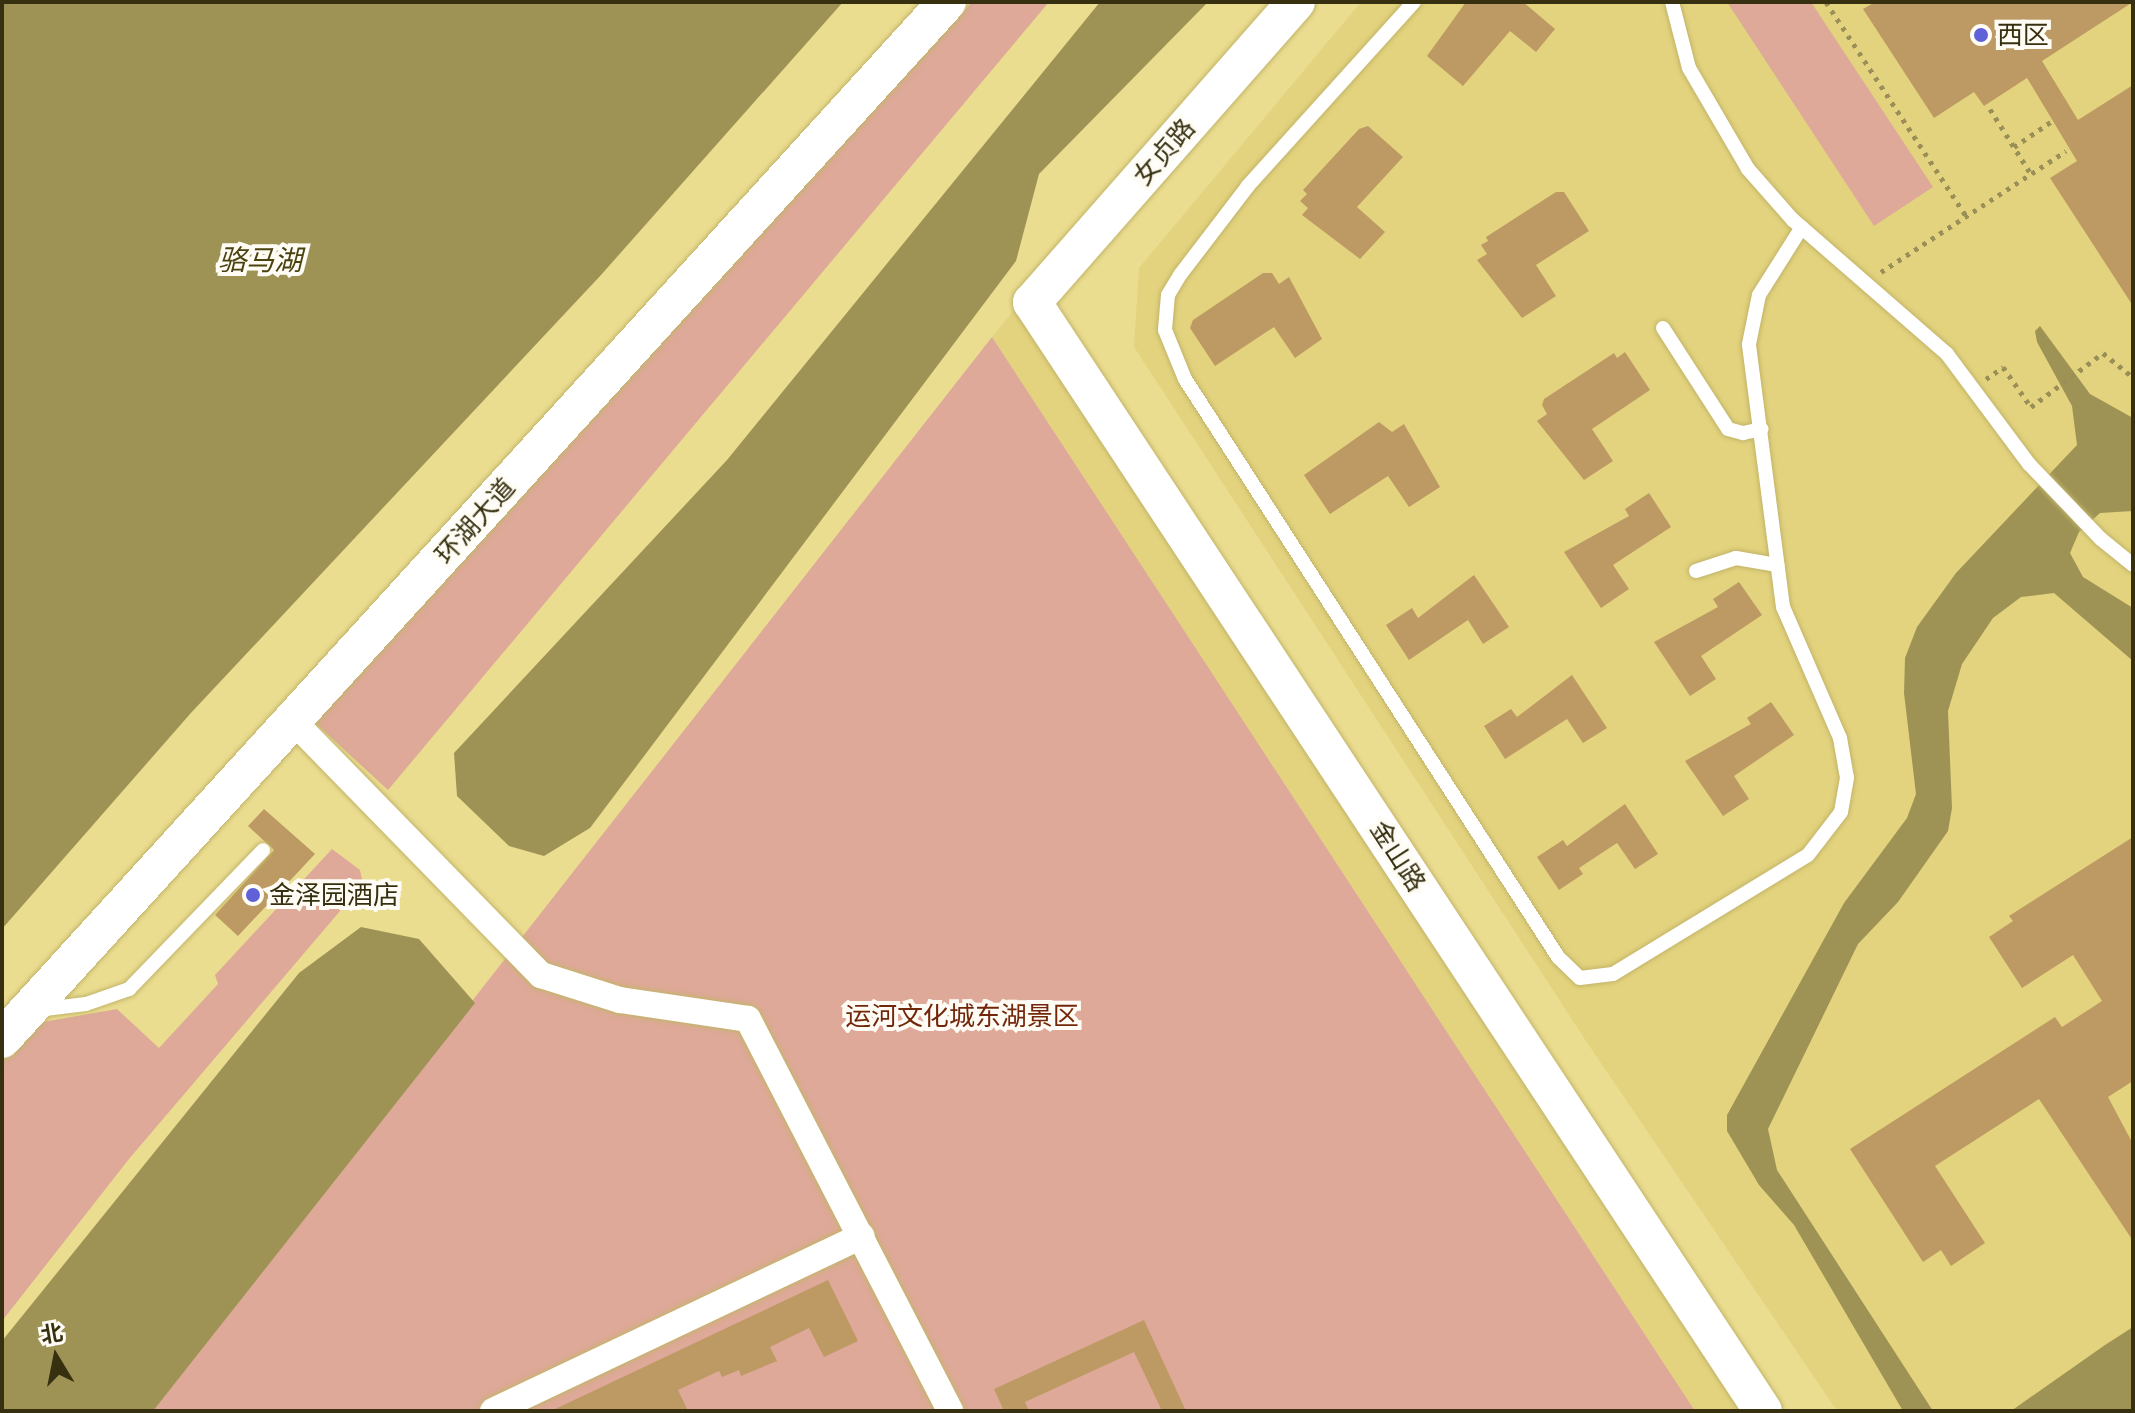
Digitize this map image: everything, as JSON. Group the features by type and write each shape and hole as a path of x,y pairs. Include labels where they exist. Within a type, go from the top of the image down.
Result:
{"street":[{"name":"环湖大道","path":"2,1039 947,2"},
{"name":"女贞路","path":"1032,302 1296,2"},
{"name":"金山路","path":"1032,302 1763,1411"},
{"path":"293,721 541,975 620,1000 748,1019 950,1411"},
{"path":"493,1411 862,1236"}],"lane":[{"path":"1414,2 1248,186 1180,275 1168,295 1165,330 1194,393 1558,957 1580,978 1601,978 1623,969 1808,855 1835,826 1845,798 1845,758 1783,607 1749,344 1751,321 1774,267 1802,227"},
{"path":"1672,2 1689,68 1726,138 1802,227 1947,354 1976,387 2029,464 2101,539 2133,565"},
{"path":"1663,328 1728,429 1743,433 1762,429"},
{"path":"1696,571 1736,558 1777,565"},
{"path":"28,1010 86,1004 129,989 263,850"}],"path":[{"path":"1826,2 1966,216"},
{"path":"1990,109 2031,174"},
{"path":"2014,147 2052,121"},
{"path":"1866,281 2066,151"},
{"path":"1976,387 2003,367 2031,407 2103,353 2133,377"}],"shaded area":[{"path":"1361,2 2133,2 2133,1411 1837,1411 1588,1044 1134,347 1139,268"},
{"path":"1019,304 1750,1411 1695,1411 992,337"}],"green space":[{"path":"972,2 1049,2 388,790 313,721"},
{"path":"1727,2 1811,2 1933,187 1874,226"},
{"name":"运河文化城东湖景区","path":"992,337 1695,1411 151,1411"},
{"path":"332,849 360,870 363,884 129,1159 2,1321 2,1054 37,1023 117,1009 159,1048 218,984 215,975"}],"water":[{"name":"骆马湖","path":"2,2 843,2 601,275 190,714 2,929"},
{"path":"1100,2 1208,2 1039,174 1016,261 590,828 544,856 509,846 457,796 454,753 727,460"},
{"path":"2040,326 2090,394 2133,418 2133,511 2100,513 2079,532 2070,553 2083,577 2133,608 2133,661 2054,593 2021,597 1993,618 1962,664 1948,711 1952,808 1948,831 1898,902 1858,944 1768,1129 1777,1170 1933,1411 1903,1411 1794,1225 1759,1185 1727,1131 1727,1115 1844,903 1907,818 1916,794 1904,693 1905,658 1917,627 1956,573 2077,445 2072,406 2037,342 2035,331"},
{"path":"361,927 419,939 475,1003 153,1411 2,1411 2,1341 299,973"},
{"path":"2133,1327 2133,1411 2011,1411 2105,1345"}],"building":[{"path":"1466,2 1523,2 1555,29 1536,52 1510,31 1463,86 1427,56"},
{"path":"1875,2 2133,2 2042,61 2078,120 2133,85 2133,306 2050,178 2077,161 2027,78 1984,106 1974,92 1934,118 1863,9"},
{"path":"1368,126 1403,157 1357,207 1385,232 1360,259 1302,215 1308,208 1300,201 1307,194 1303,190 1359,129"},
{"path":"1556,192 1564,192 1589,231 1536,265 1556,296 1522,318 1477,260 1487,254 1481,245 1488,241 1486,237"},
{"path":"1263,273 1272,273 1279,284 1289,277 1322,339 1295,358 1274,327 1215,366 1190,328 1193,320"},
{"path":"1625,352 1650,390 1592,429 1613,461 1584,480 1537,421 1547,414 1542,405 1544,399 1614,353 1617,358"},
{"path":"1379,422 1392,432 1404,424 1440,487 1409,507 1388,476 1330,514 1304,475"},
{"path":"1649,493 1671,527 1613,565 1629,589 1601,608 1564,552 1629,516 1625,509"},
{"path":"1474,575 1509,627 1483,644 1468,620 1409,660 1386,625 1412,608 1418,618"},
{"path":"1739,582 1762,615 1701,656 1716,679 1690,696 1654,642 1718,607 1713,599"},
{"path":"1572,675 1607,728 1583,743 1567,719 1505,759 1484,726 1511,709 1517,717"},
{"path":"1771,702 1794,735 1734,776 1749,799 1723,816 1685,761 1751,724 1747,718"},
{"path":"1625,804 1658,854 1635,869 1617,843 1579,868 1583,874 1559,890 1537,857 1563,840 1567,846"},
{"path":"264,809 315,854 238,936 215,915 274,850 248,826"},
{"path":"2133,837 2133,1081 2108,1097 2133,1144 2133,1241 2039,1099 1935,1166 1985,1243 1951,1266 1941,1250 1923,1262 1850,1149 2055,1017 2062,1027 2102,1001 2073,955 2022,988 1989,937 2013,921 2009,916"},
{"path":"828,1280 858,1341 824,1357 809,1328 770,1347 777,1361 741,1376 739,1370 722,1377 719,1371 678,1390 688,1411 551,1411"},
{"path":"1144,1320 1186,1411 1162,1411 1134,1352 1025,1402 1029,1411 1004,1411 994,1389"}],"place":[{"name":"西区","path":"1981,35"},
{"name":"金泽园酒店","path":"253,895"}]}
